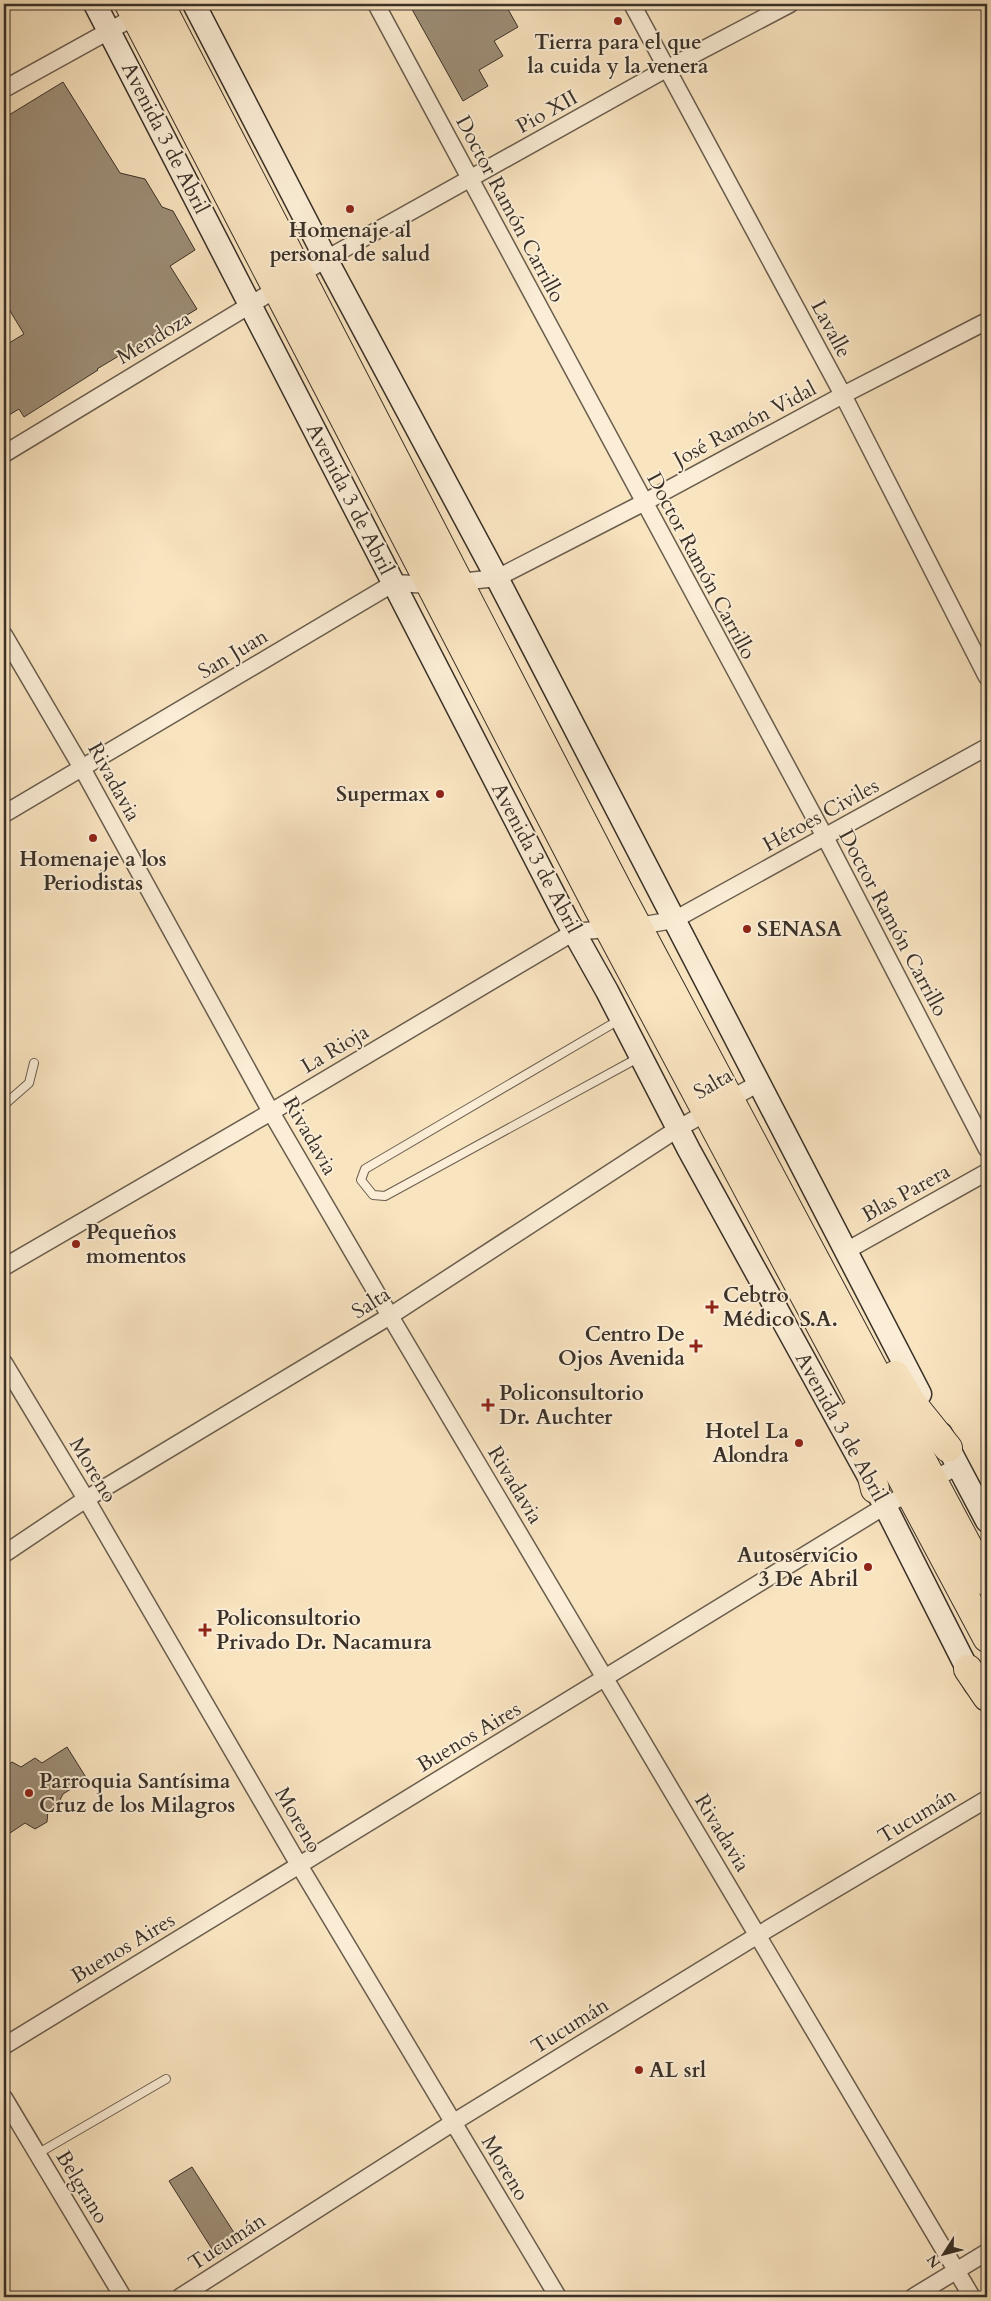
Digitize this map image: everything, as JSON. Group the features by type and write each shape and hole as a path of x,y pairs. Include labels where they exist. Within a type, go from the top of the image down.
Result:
{"highway":[{"name":"Avenida 3 de Abril","path":"160,4 638,926 719,1106 718,1135 772,1208 939,1472 987,1582"},
{"name":"Avenida 3 de Abril","path":"137,8 277,290 432,585 609,929 719,1106"},
{"path":"772,1208 860,1312 912,1403 939,1472 987,1549"},
{"path":"772,1208 810,1329 861,1434 880,1497"},
{"name":"Avenida 3 de Abril","path":"939,1472 987,1638"},
{"path":"968,1669 987,1697"}],"main road":[{"name":"Avenida 3 de Abril","path":"95,4 574,932 880,1497 987,1708"},
{"name":"Avenida 3 de Abril","path":"194,4 326,259 497,578 846,1251 939,1472 987,1521"}],"street":[{"name":"Doctor Ramón Carrillo","path":"376,4 643,503 825,837 987,1149"},
{"name":"Lavalle","path":"632,4 843,396 987,677"},
{"name":"Pio XII","path":"326,259 666,69 790,4"},
{"path":"4,89 109,30 137,8"},
{"name":"Mendoza","path":"4,454 326,259"},
{"name":"José Ramón Vidal","path":"497,578 987,321"},
{"path":"394,583 432,585 497,578"},
{"name":"San Juan","path":"4,814 394,583"},
{"name":"Rivadavia","path":"4,635 82,768 271,1112 972,2297"},
{"name":"Héroes Civiles","path":"674,920 987,748"},
{"name":"La Rioja","path":"4,1266 271,1112 574,932 638,926 674,920"},
{"name":"Salta","path":"4,1554 86,1499 390,1316 679,1128 759,1083"},
{"name":"Blas Parera","path":"846,1251 987,1172"},
{"name":"Moreno","path":"4,1363 86,1499 300,1865 558,2297"},
{"name":"Buenos Aires","path":"4,2046 605,1678 880,1497 939,1472"},
{"name":"Tucumán","path":"180,2297 454,2122 758,1935 987,1799"},
{"name":"Belgrano","path":"4,2098 123,2297"},
{"path":"914,2297 987,2252"}],"lane":[{"path":"620,1019 365,1169 361,1180 373,1195 384,1196 640,1056"},
{"path":"4,1105 30,1083 34,1063"},
{"path":"37,2154 166,2079"}],"building":[{"path":"409,4 505,4 518,27 494,41 503,56 479,70 488,86 463,101"},
{"path":"63,82 120,173 145,179 162,207 173,211 195,250 170,266 197,309 97,369 24,417 19,409 4,418 4,346 24,334 4,301 4,118"},
{"path":"67,1747 87,1779 63,1794 59,1802 48,1810 47,1822 35,1829 25,1823 4,1837 4,1768 12,1762 21,1767 35,1758 42,1763"},
{"path":"192,2167 240,2242 217,2257 169,2181"}],"place":[{"name":"Tierra para el que la cuida y la venera","path":"618,21"},
{"name":"Homenaje al personal de salud","path":"350,209"},
{"name":"Supermax","path":"440,794"},
{"name":"Homenaje a los Periodistas","path":"93,838"},
{"name":"SENASA","path":"747,929"},
{"name":"Pequeños momentos","path":"76,1244"},
{"name":"Cebtro Médico S.A.","path":"712,1307"},
{"name":"Centro De Ojos Avenida","path":"696,1346"},
{"name":"Policonsultorio Dr. Auchter","path":"488,1405"},
{"name":"Hotel La Alondra","path":"799,1443"},
{"name":"Autoservicio 3 De Abril","path":"868,1567"},
{"name":"Policonsultorio Privado Dr. Nacamura","path":"205,1630"},
{"name":"Parroquia Santísima Cruz de los Milagros","path":"29,1793"},
{"name":"AL srl","path":"639,2070"}]}
